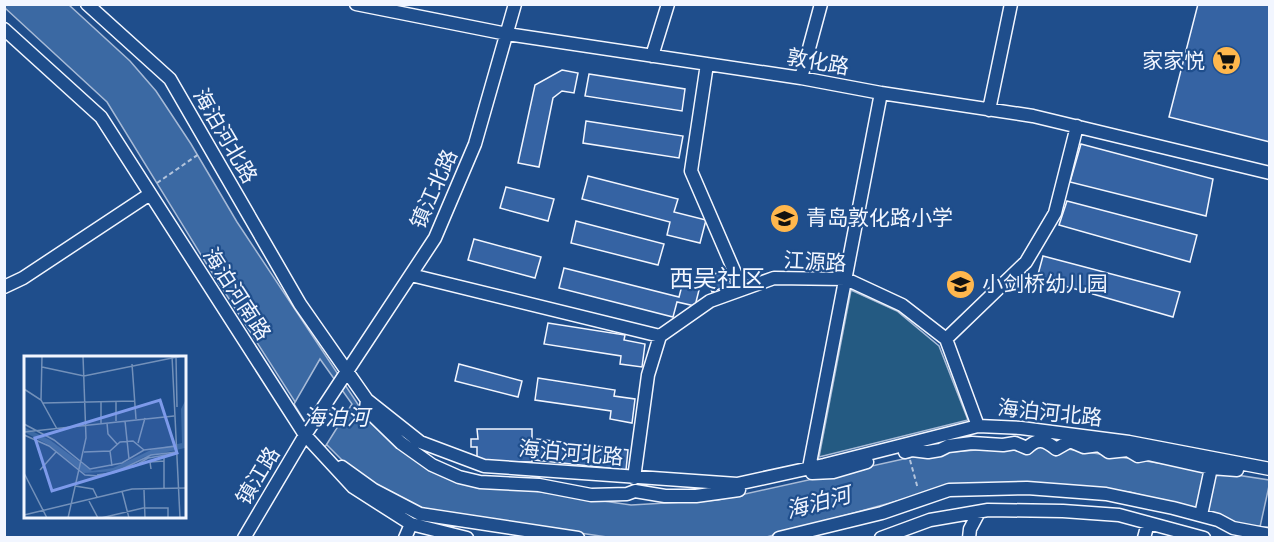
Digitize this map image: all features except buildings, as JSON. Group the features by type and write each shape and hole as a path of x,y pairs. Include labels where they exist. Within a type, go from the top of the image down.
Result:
{"street":[{"name":"海泊河北路","path":"87,4 170,79 300,304 367,400 420,442 484,466 737,484 978,426 1021,428 1129,442 1269,470"},
{"name":"敦化路","path":"356,4 507,34 801,78 881,93 1033,116 1269,173"},
{"name":"镇江北路","path":"347,370 435,238 475,144 515,4"},
{"path":"652,56 668,4"},
{"path":"801,78 821,4"},
{"path":"989,110 1011,4"},
{"name":"海泊河南路","path":"4,29 101,117 153,189 305,435 353,487 411,524 467,537"},
{"path":"707,64 692,171 742,290"},
{"path":"810,468 881,93"},
{"path":"978,426 946,339 1026,262 1054,213 1077,126"},
{"path":"4,288 153,189"},
{"path":"411,275 660,336 648,375 634,478"},
{"name":"江源路","path":"660,336 710,301 774,278 846,279 902,305 946,339"},
{"name":"镇江路","path":"244,537 347,370"},
{"path":"367,400 366,410 401,443 443,471 480,482 539,485 591,495 627,494 635,491 665,496 719,493 748,489 820,472 833,472 912,450 927,452 972,443 1003,445 1015,442 1027,448 1033,442 1045,441 1056,449 1070,441 1080,447 1099,445 1109,452 1128,450 1138,456 1148,454 1211,468 1258,473 1269,470"},
{"path":"324,455 374,490 420,514 578,537"},
{"path":"1201,515 1211,468"},
{"path":"779,537 882,513 949,490 1027,488 1106,494 1173,507 1218,520 1233,528 1269,535"},
{"path":"880,537 930,520 988,510 1063,511 1119,515 1204,537"},
{"path":"969,537 979,512"},
{"path":"1144,537 1148,523"},
{"path":"405,537 411,524"}],"path":[{"path":"153,189 202,152"},
{"path":"908,452 921,500"}],"shaded area":[{"path":"851,290 897,311 939,346 968,420 819,457"}],"water":[{"name":"海泊河","path":"5,5 69,5 130,61 156,91 191,144 237,222 365,415 422,460 506,487 631,505 718,500 926,454 1041,445 1269,480 1269,525 1251,527 1231,523 1209,513 1130,492 1040,483 955,485 763,538 607,537 421,510 379,490 350,468 315,433 206,263 107,102 5,8"}],"pier":[{"path":"320,359 352,404 325,447 313,435 294,404"},
{"path":"1269,486 1269,527 1260,527"}],"place":[{"name":"家家悦","path":"1226,61"},
{"name":"青岛敦化路小学","path":"785,218"},
{"name":"小剑桥幼儿园","path":"961,284"}],"district":[{"name":"西吴社区","path":"717,278"}]}
